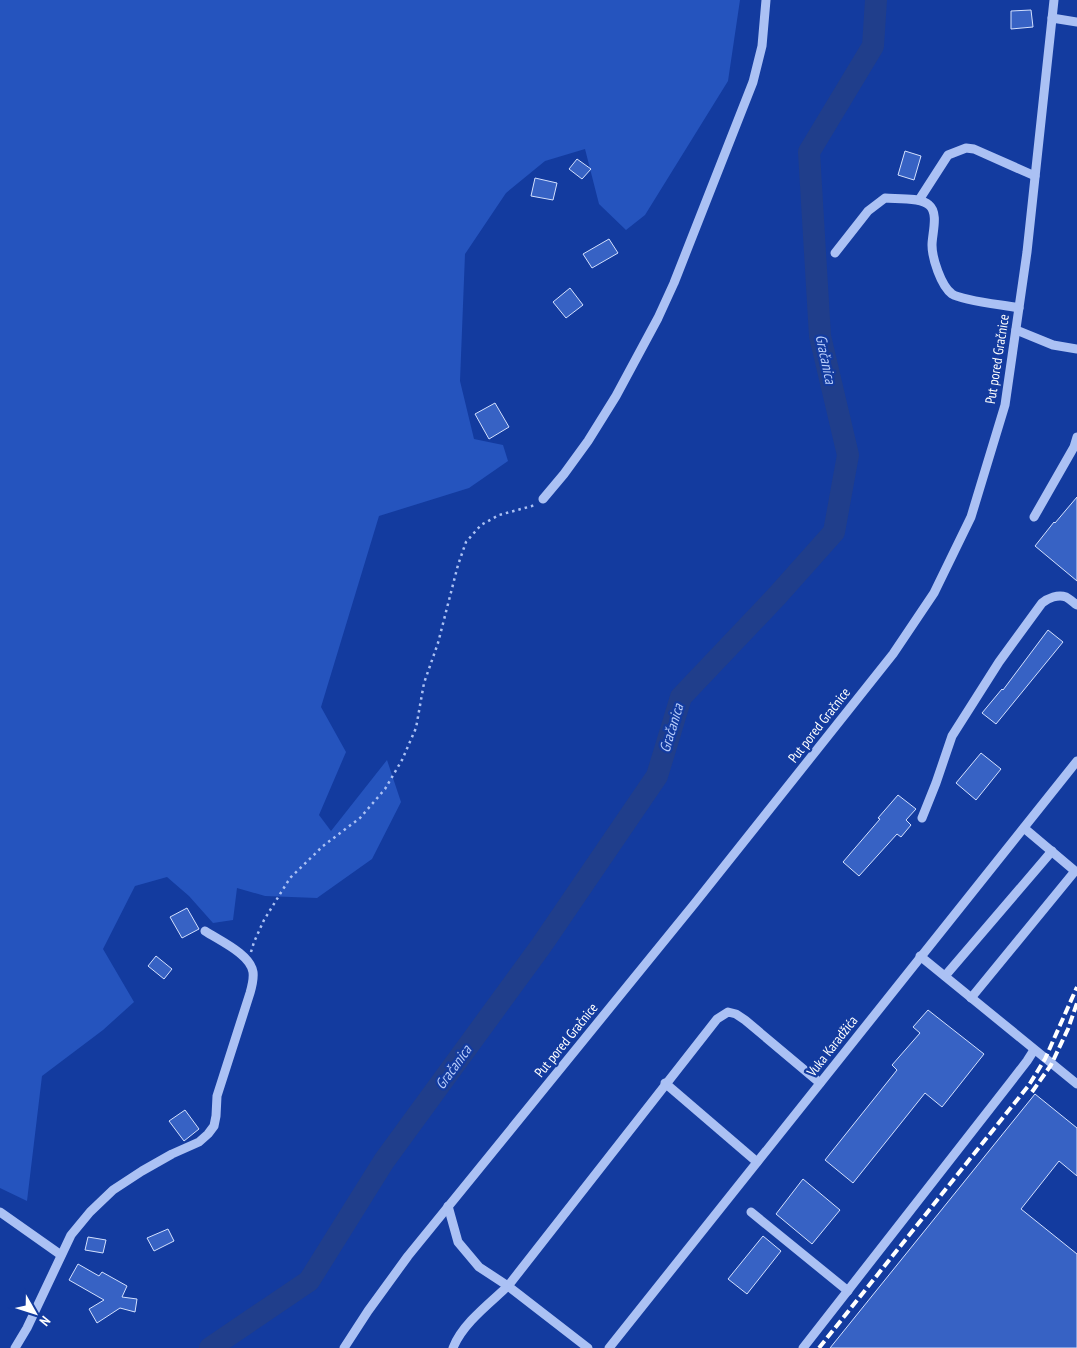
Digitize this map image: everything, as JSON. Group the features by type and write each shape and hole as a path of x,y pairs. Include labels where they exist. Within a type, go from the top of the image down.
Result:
{"street":[{"path":"543,500 588,441 616,396 658,318 674,283 753,82 762,46 766,0"},
{"name":"Put pored Gračnice","path":"344,1348 408,1256 689,911 874,678 934,593 971,517 1005,405 1028,252 1054,0"},
{"path":"1052,18 1077,22"},
{"path":"919,200 948,155 966,148 974,149 1036,176"},
{"path":"835,253 868,211 885,198 919,200 929,204 935,214 932,248 938,273 944,285 952,294 1019,308"},
{"path":"1016,330 1053,345 1077,349"},
{"path":"1034,517 1074,447 1077,438"},
{"path":"922,818 952,736 999,662 1048,598 1066,597 1077,605"},
{"name":"Vuka Karadžića","path":"609,1348 1077,761"},
{"path":"971,998 1075,871 1024,828"},
{"path":"945,976 1052,851"},
{"path":"15,1348 71,1235 90,1212 113,1190 172,1154 199,1142 214,1126 217,1096 250,993 253,971 248,961 240,953 205,931"},
{"path":"920,956 1077,1084"},
{"path":"454,1348 456,1339 469,1323 508,1286 717,1018 728,1012 736,1014 820,1083"},
{"path":"803,1348 1028,1061 1034,1050"},
{"path":"665,1083 757,1162"},
{"path":"448,1206 458,1242 479,1267 508,1286 588,1348"},
{"path":"0,1212 61,1255"},
{"path":"751,1212 848,1290"}],"path":[{"path":"248,961 264,920 290,878 323,846 360,818 385,789 402,760 416,728 424,682 438,643 458,565 466,542 481,525 499,515 532,506 543,500"}],"shaded area":[{"path":"0,0 740,0 728,81 645,215 626,230 599,204 585,149 545,161 506,193 465,254 460,381 474,439 503,445 508,461 469,488 379,516 321,707 346,752 319,815 331,831 387,760 401,802 372,859 317,898 265,896 237,888 233,920 213,923 189,896 167,877 135,886 103,949 134,1002 103,1030 42,1076 27,1201 0,1188"}],"building":[{"path":"1031,10 1033,27 1011,29 1011,11"},
{"path":"905,151 921,156 914,180 898,175"},
{"path":"577,159 591,169 582,179 569,169"},
{"path":"535,178 557,183 553,200 531,196"},
{"path":"609,239 618,253 592,268 583,254"},
{"path":"570,288 583,305 566,318 553,302"},
{"path":"495,403 509,427 489,439 475,414"},
{"path":"1077,497 1077,581 1035,546"},
{"path":"1048,630 1063,642 996,724 982,713 1003,690"},
{"path":"981,753 1001,769 976,800 956,783"},
{"path":"898,795 916,809 906,820 911,825 901,837 897,834 859,876 843,862"},
{"path":"187,908 199,929 182,938 170,917"},
{"path":"156,956 172,969 164,979 148,966"},
{"path":"928,1010 984,1054 942,1107 925,1093 853,1183 825,1160 897,1070 892,1065 920,1033 913,1027"},
{"path":"1035,1094 1077,1128 1077,1176 1059,1161 1021,1209 1077,1254 1077,1348 830,1348"},
{"path":"185,1110 199,1129 184,1141 169,1121"},
{"path":"803,1179 840,1210 812,1244 776,1214"},
{"path":"168,1229 174,1241 154,1251 147,1238"},
{"path":"763,1236 781,1251 747,1294 728,1279"},
{"path":"88,1237 106,1240 103,1253 85,1250"},
{"path":"78,1264 99,1276 102,1272 127,1286 122,1297 137,1299 135,1312 120,1308 97,1323 89,1309 104,1300 69,1280"}],"waterway":[{"name":"Gračanica","path":"210,1348 309,1281 384,1161 541,946 657,776 681,697 776,597 834,532 848,455 820,336 809,152 873,46 876,0"}],"railway":[{"path":"819,1348 1029,1085 1045,1059 1077,987"},
{"path":"1032,1092 1051,1065 1068,1029 1077,1003"}]}
